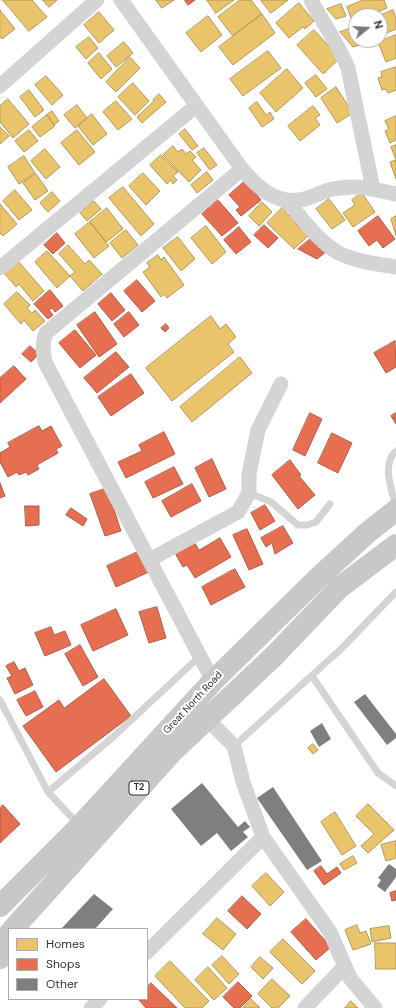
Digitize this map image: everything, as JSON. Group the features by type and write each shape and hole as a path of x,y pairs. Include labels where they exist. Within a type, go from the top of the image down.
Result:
{"main road":[{"name":"Great North Road","path":"2,904 80,826 213,681 319,577 367,533 396,509"},
{"name":"Great North Road","path":"14,928 172,752 206,718 274,656 339,588 396,545"},
{"path":"0,958 5,938 8,935"}],"street":[{"path":"0,86 97,0"},
{"path":"121,0 242,170 262,189 276,198 286,200 299,200 336,189 352,187 373,189 396,194"},
{"path":"311,0 321,20 342,54 348,68 373,189"},
{"path":"0,268 196,106"},
{"path":"213,681 45,362 43,341 46,332 242,170"},
{"path":"286,200 327,245 340,254 358,260 396,267"},
{"path":"149,560 238,512 249,493 249,474 258,430 281,384"},
{"path":"206,718 234,746 243,782 263,837 330,932 350,978 375,1008"},
{"path":"148,951 263,837"},
{"path":"305,1008 346,966"},
{"path":"91,1008 99,1000"}],"lane":[{"path":"396,451 392,455 388,466 389,480 396,509"},
{"path":"249,493 271,502 298,525 307,525 316,522 330,504"},
{"path":"234,746 312,676 396,592"},
{"path":"48,792 113,737 200,656"},
{"path":"312,676 378,773 396,786"},
{"path":"0,700 48,792 80,826"}],"building: Homes":[{"path":"3,0 32,0 47,17 29,31"},
{"path":"43,0 57,0 49,7"},
{"path":"156,0 174,0 162,8"},
{"path":"207,0 234,0 216,13"},
{"path":"240,0 251,0 262,14 233,36 218,17"},
{"path":"261,0 288,0 271,13"},
{"path":"363,0 384,0 387,8 348,8 348,10 347,7"},
{"path":"299,3 314,21 305,29 303,27 289,38 276,23"},
{"path":"341,4 346,16 336,19 327,9"},
{"path":"0,10 15,29 2,39 0,37"},
{"path":"393,10 396,18 396,29 388,32 388,12"},
{"path":"99,12 114,30 99,43 84,25"},
{"path":"262,14 275,33 233,65 219,47"},
{"path":"208,16 222,35 201,52 186,33"},
{"path":"348,29 348,41 340,32"},
{"path":"314,30 340,58 323,74 297,45"},
{"path":"396,35 396,58 386,62 380,48 388,48 388,38"},
{"path":"89,37 98,48 86,59 76,47"},
{"path":"124,42 133,53 116,67 107,56"},
{"path":"268,51 281,68 243,96 230,79"},
{"path":"99,53 112,69 101,79 88,63"},
{"path":"130,57 140,68 116,92 106,82"},
{"path":"396,67 396,90 388,93 386,89 382,90 378,78 382,77 381,72"},
{"path":"287,69 303,88 276,112 260,93"},
{"path":"316,75 327,89 316,97 305,83"},
{"path":"46,76 63,95 52,105 35,85"},
{"path":"133,83 149,101 135,115 118,97"},
{"path":"336,87 353,113 337,123 321,98"},
{"path":"29,90 44,110 35,117 20,97"},
{"path":"159,94 166,102 142,123 137,117 154,101 153,100"},
{"path":"8,99 29,124 13,138 0,122 0,106"},
{"path":"116,101 132,119 118,130 103,112"},
{"path":"257,102 266,115 270,112 274,119 262,127 249,108"},
{"path":"77,105 87,118 75,128 64,115"},
{"path":"313,106 320,115 315,118 320,125 300,141 288,126"},
{"path":"52,111 59,121 54,125 47,115"},
{"path":"92,114 107,134 93,145 78,126"},
{"path":"47,115 55,126 40,137 32,127"},
{"path":"396,116 396,140 390,143 385,131 389,129 385,121"},
{"path":"0,127 9,136 0,144"},
{"path":"185,129 198,146 192,150 179,134"},
{"path":"29,130 38,141 24,152 15,141"},
{"path":"77,130 95,152 79,165 61,143"},
{"path":"396,145 396,160 391,147"},
{"path":"173,146 178,152 182,149 186,154 190,151 196,157 192,160 201,170 189,182 163,155"},
{"path":"204,148 217,165 210,170 197,153"},
{"path":"45,149 60,167 46,179 31,161"},
{"path":"161,155 178,172 173,176 177,180 173,184 171,180 167,184 150,165"},
{"path":"24,156 35,173 19,184 8,167"},
{"path":"396,160 396,179 390,162"},
{"path":"207,172 213,180 197,193 191,185"},
{"path":"143,173 160,191 146,205 129,186"},
{"path":"36,174 48,191 35,200 23,183"},
{"path":"123,187 154,224 141,236 109,198"},
{"path":"15,190 32,210 19,220 3,201"},
{"path":"52,192 60,201 48,212 40,203"},
{"path":"362,193 375,212 353,227 343,213 355,205 352,200"},
{"path":"329,199 345,220 332,229 316,209"},
{"path":"94,201 101,209 87,221 80,213"},
{"path":"262,202 272,212 259,226 249,216"},
{"path":"0,204 17,224 3,236 0,233"},
{"path":"285,205 289,209 285,212 289,216 292,214 298,220 295,223 308,236 294,249 267,223"},
{"path":"107,208 123,229 106,242 90,222"},
{"path":"396,216 396,236 391,219"},
{"path":"90,222 109,246 94,258 75,234"},
{"path":"206,226 226,252 212,264 191,238"},
{"path":"126,230 138,245 122,258 110,243"},
{"path":"178,237 195,259 181,271 163,248"},
{"path":"68,245 85,264 89,260 102,274 83,291 70,276 75,272 59,254"},
{"path":"47,251 70,276 57,288 35,262"},
{"path":"158,255 161,260 164,257 184,285 167,298 164,294 161,297 143,272 150,267 147,263"},
{"path":"18,261 44,291 33,301 19,284 16,287 4,273"},
{"path":"17,292 30,305 27,308 32,313 35,310 45,321 33,331 24,320 21,324 4,304"},
{"path":"211,316 220,329 226,324 236,337 228,344 234,352 172,401 146,368"},
{"path":"240,357 252,373 192,422 180,407"},
{"path":"313,744 318,750 313,754 308,748"},
{"path":"368,804 394,830 368,853 361,846 374,834 356,816"},
{"path":"335,812 356,846 342,855 321,822"},
{"path":"396,841 396,858 386,861 381,845"},
{"path":"353,856 357,863 344,870 340,864"},
{"path":"266,873 284,892 270,906 252,886"},
{"path":"217,918 236,934 223,950 203,934"},
{"path":"357,925 360,933 366,931 371,944 353,950 345,930"},
{"path":"389,926 391,938 372,942 370,929"},
{"path":"283,939 315,971 302,984 270,952"},
{"path":"375,943 396,943 396,969 376,969"},
{"path":"222,956 239,974 229,984 212,965"},
{"path":"260,957 273,968 263,979 251,967"},
{"path":"170,961 209,1001 202,1008 185,1008 155,976"},
{"path":"208,967 227,988 214,1000 195,980"},
{"path":"272,979 290,996 278,1008 272,1008 258,994"},
{"path":"251,999 260,1008 243,1008"},
{"path":"351,1001 358,1008 345,1008"}],"building: Shops":[{"path":"185,0 195,0 188,5"},
{"path":"245,181 261,200 241,216 236,210 240,207 229,195"},
{"path":"218,200 238,223 222,236 202,214"},
{"path":"378,216 395,239 383,248 377,240 369,246 358,231"},
{"path":"264,225 278,238 268,248 254,235"},
{"path":"239,227 251,242 236,254 224,240"},
{"path":"57,233 65,243 53,254 44,245"},
{"path":"314,236 327,251 317,259 298,249"},
{"path":"137,280 155,301 142,312 124,291"},
{"path":"50,290 63,306 55,312 52,308 49,310 53,315 48,319 34,304"},
{"path":"111,293 125,310 112,321 98,304"},
{"path":"95,312 117,344 99,357 77,325"},
{"path":"129,312 139,325 124,337 114,324"},
{"path":"166,324 169,328 165,332 161,328"},
{"path":"75,330 96,355 80,368 59,343"},
{"path":"395,341 396,367 386,373 374,353"},
{"path":"30,346 39,354 31,362 22,354"},
{"path":"116,352 129,367 97,393 84,378"},
{"path":"14,366 26,379 0,403 0,378"},
{"path":"131,374 144,393 111,416 98,397"},
{"path":"310,413 322,419 305,456 293,450"},
{"path":"396,413 396,424 391,416"},
{"path":"39,426 42,431 51,426 62,446 56,449 58,453 37,465 39,469 28,475 26,472 19,475 17,472 8,477 0,462 0,453 10,447 8,443"},
{"path":"164,432 175,454 126,478 118,462 142,451 139,445"},
{"path":"332,433 352,443 338,473 318,463"},
{"path":"212,459 226,489 209,497 195,468"},
{"path":"290,460 301,475 299,476 315,495 298,509 272,475"},
{"path":"174,467 183,484 153,498 145,482"},
{"path":"0,483 5,496 0,498"},
{"path":"192,484 201,501 171,517 162,501"},
{"path":"107,488 121,531 105,536 90,494"},
{"path":"265,505 275,521 260,530 251,513"},
{"path":"25,506 39,506 39,525 26,526"},
{"path":"71,508 87,519 83,526 66,515"},
{"path":"283,526 293,543 275,554 272,543 266,547 261,538"},
{"path":"247,529 263,564 249,570 233,535"},
{"path":"220,538 231,557 195,578 187,565 183,567 175,553 194,542 199,550"},
{"path":"142,550 151,571 116,587 107,566"},
{"path":"235,569 245,587 211,605 202,587"},
{"path":"157,607 166,638 149,643 139,612"},
{"path":"116,609 128,635 93,651 81,625"},
{"path":"51,627 54,635 65,631 71,645 45,656 35,633"},
{"path":"80,645 98,677 83,686 65,654"},
{"path":"14,662 19,671 25,668 33,685 15,694 7,678 12,676 6,666"},
{"path":"104,679 131,716 56,772 23,726 59,700 64,708"},
{"path":"35,691 43,707 26,716 17,700"},
{"path":"3,805 20,824 0,843 0,808"},
{"path":"321,866 327,874 337,867 341,873 324,885 314,871"},
{"path":"396,891 396,900 392,901 390,893"},
{"path":"242,896 261,914 247,929 228,911"},
{"path":"306,919 331,947 316,960 291,932"},
{"path":"238,982 252,996 240,1008 234,1008 223,997"},
{"path":"151,983 177,1008 146,1008 139,1000 148,1000 148,986"}],"building: Other":[{"path":"365,694 396,734 396,738 387,745 354,702"},
{"path":"322,723 331,739 319,747 310,731"},
{"path":"202,783 238,827 245,821 250,827 243,832 248,837 231,851 217,833 201,846 171,809"},
{"path":"273,787 322,861 307,870 257,798"},
{"path":"389,864 396,869 396,877 385,892 377,886 381,880 378,878"},
{"path":"94,894 113,909 96,928 62,928"}]}
